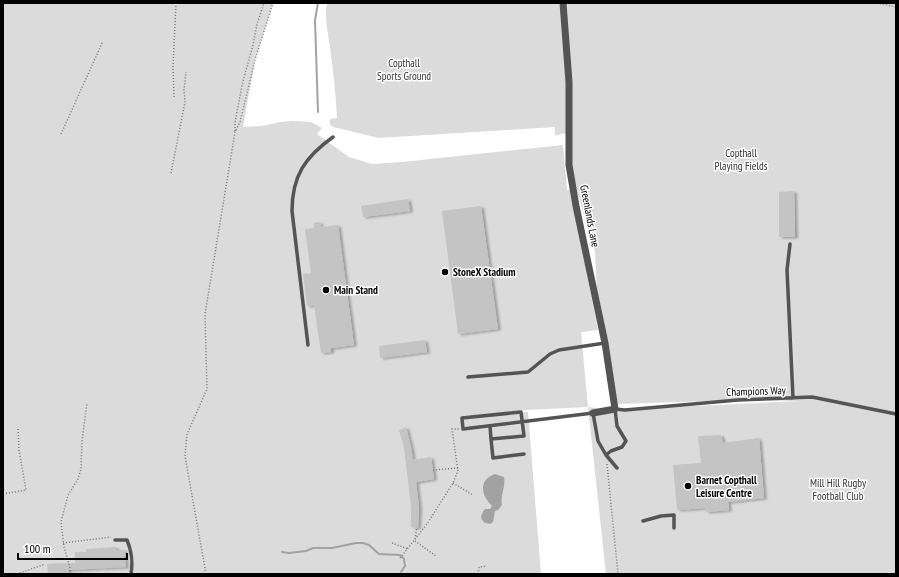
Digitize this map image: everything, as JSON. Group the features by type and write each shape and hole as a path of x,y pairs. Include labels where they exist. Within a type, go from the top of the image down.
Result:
{"street":[{"name":"Greenlands Lane","path":"563,3 569,82 569,165 576,206 605,343 615,409"},
{"path":"593,413 615,409"}],"lane":[{"path":"308,345 292,211 292,198 294,184 306,161 315,151 333,137"},
{"path":"790,244 787,270 793,398"},
{"path":"468,377 528,372 550,354 559,350 605,343"},
{"name":"Champions Way","path":"615,409 625,410 738,400 812,398 896,414"},
{"path":"606,455 622,448 626,441 617,426 615,409"},
{"path":"491,439 524,436 522,422 521,412 462,418 463,429 490,426 522,422 554,418 593,413 598,441 606,455 617,468"},
{"path":"490,426 493,458 524,454"},
{"path":"643,521 674,515 674,528"},
{"path":"115,538 127,540 131,551 131,574"}],"path":[{"path":"174,97 173,60 176,3"},
{"path":"206,574 185,456 187,434 207,389 205,314 235,132 235,122 243,81 257,24 264,3"},
{"path":"235,132 240,122 255,60 273,3"},
{"path":"877,3 896,7"},
{"path":"61,134 103,41"},
{"path":"171,173 185,102 184,90 186,72"},
{"path":"70,574 70,568 63,543 61,527 62,515 68,495 78,480 81,469 82,441 87,403"},
{"path":"400,558 428,524 453,483 458,468 452,430 463,427"},
{"path":"3,494 26,490 18,450 18,428"},
{"path":"604,460 607,464 618,574"},
{"path":"433,470 458,468"},
{"path":"453,483 473,495"},
{"path":"415,541 417,528"},
{"path":"63,543 115,538"},
{"path":"415,541 436,556"},
{"path":"392,543 408,549"},
{"path":"17,574 45,564"},
{"path":"478,574 479,568 487,566"}],"green space":[{"path":"3,3 273,3 255,60 243,127 262,126 292,121 311,122 322,128 317,134 349,157 372,164 563,145 567,190 570,190 598,330 581,332 588,407 527,410 472,416 528,412 541,574 3,574"},
{"path":"327,3 896,3 896,574 606,574 588,407 610,410 800,401 738,400 618,404 598,314 595,252 569,165 568,137 564,133 555,135 555,127 379,138 333,127 330,125 330,119 337,118 326,19"}],"shaded area":[{"path":"495,474 504,477 502,505 495,511 493,522 490,524 482,521 481,517 485,509 490,509 492,506 485,497 483,488 486,480"}],"building":[{"path":"794,191 795,237 779,237 779,192"},
{"path":"408,199 410,211 363,217 361,206"},
{"path":"481,206 498,329 458,334 442,211"},
{"name":"Main Stand","path":"320,222 321,227 338,225 354,345 331,348 331,352 321,353 314,305 307,306 303,274 311,273 305,229 314,228 314,223"},
{"path":"425,340 427,352 380,358 379,346"},
{"path":"406,427 413,460 431,457 434,479 416,482 419,507 418,528 411,527 411,507 404,448 399,430"},
{"name":"Barnet Copthall Leisure Centre","path":"721,435 723,443 759,438 764,498 728,502 729,510 706,512 705,508 677,510 673,465 701,463 698,436"},
{"path":"116,547 116,550 124,550 126,567 68,570 69,574 48,574 47,564 75,563 75,552 86,552 86,549"}],"waterway":[{"path":"318,3 315,20 318,112"},
{"path":"282,552 289,553 306,551 313,548 332,548 363,543 369,545 379,554 400,555 404,559 405,566 401,572"}],"place":[{"name":"StoneX Stadium","path":"445,272"},
{"name":"Main Stand","path":"326,290"},
{"name":"Barnet Copthall Leisure Centre","path":"688,486"}],"park label":[{"name":"Copthall Sports Ground","path":"404,69"},
{"name":"Copthall Playing Fields","path":"741,159"},
{"name":"Mill Hill Rugby Football Club","path":"838,489"}]}
